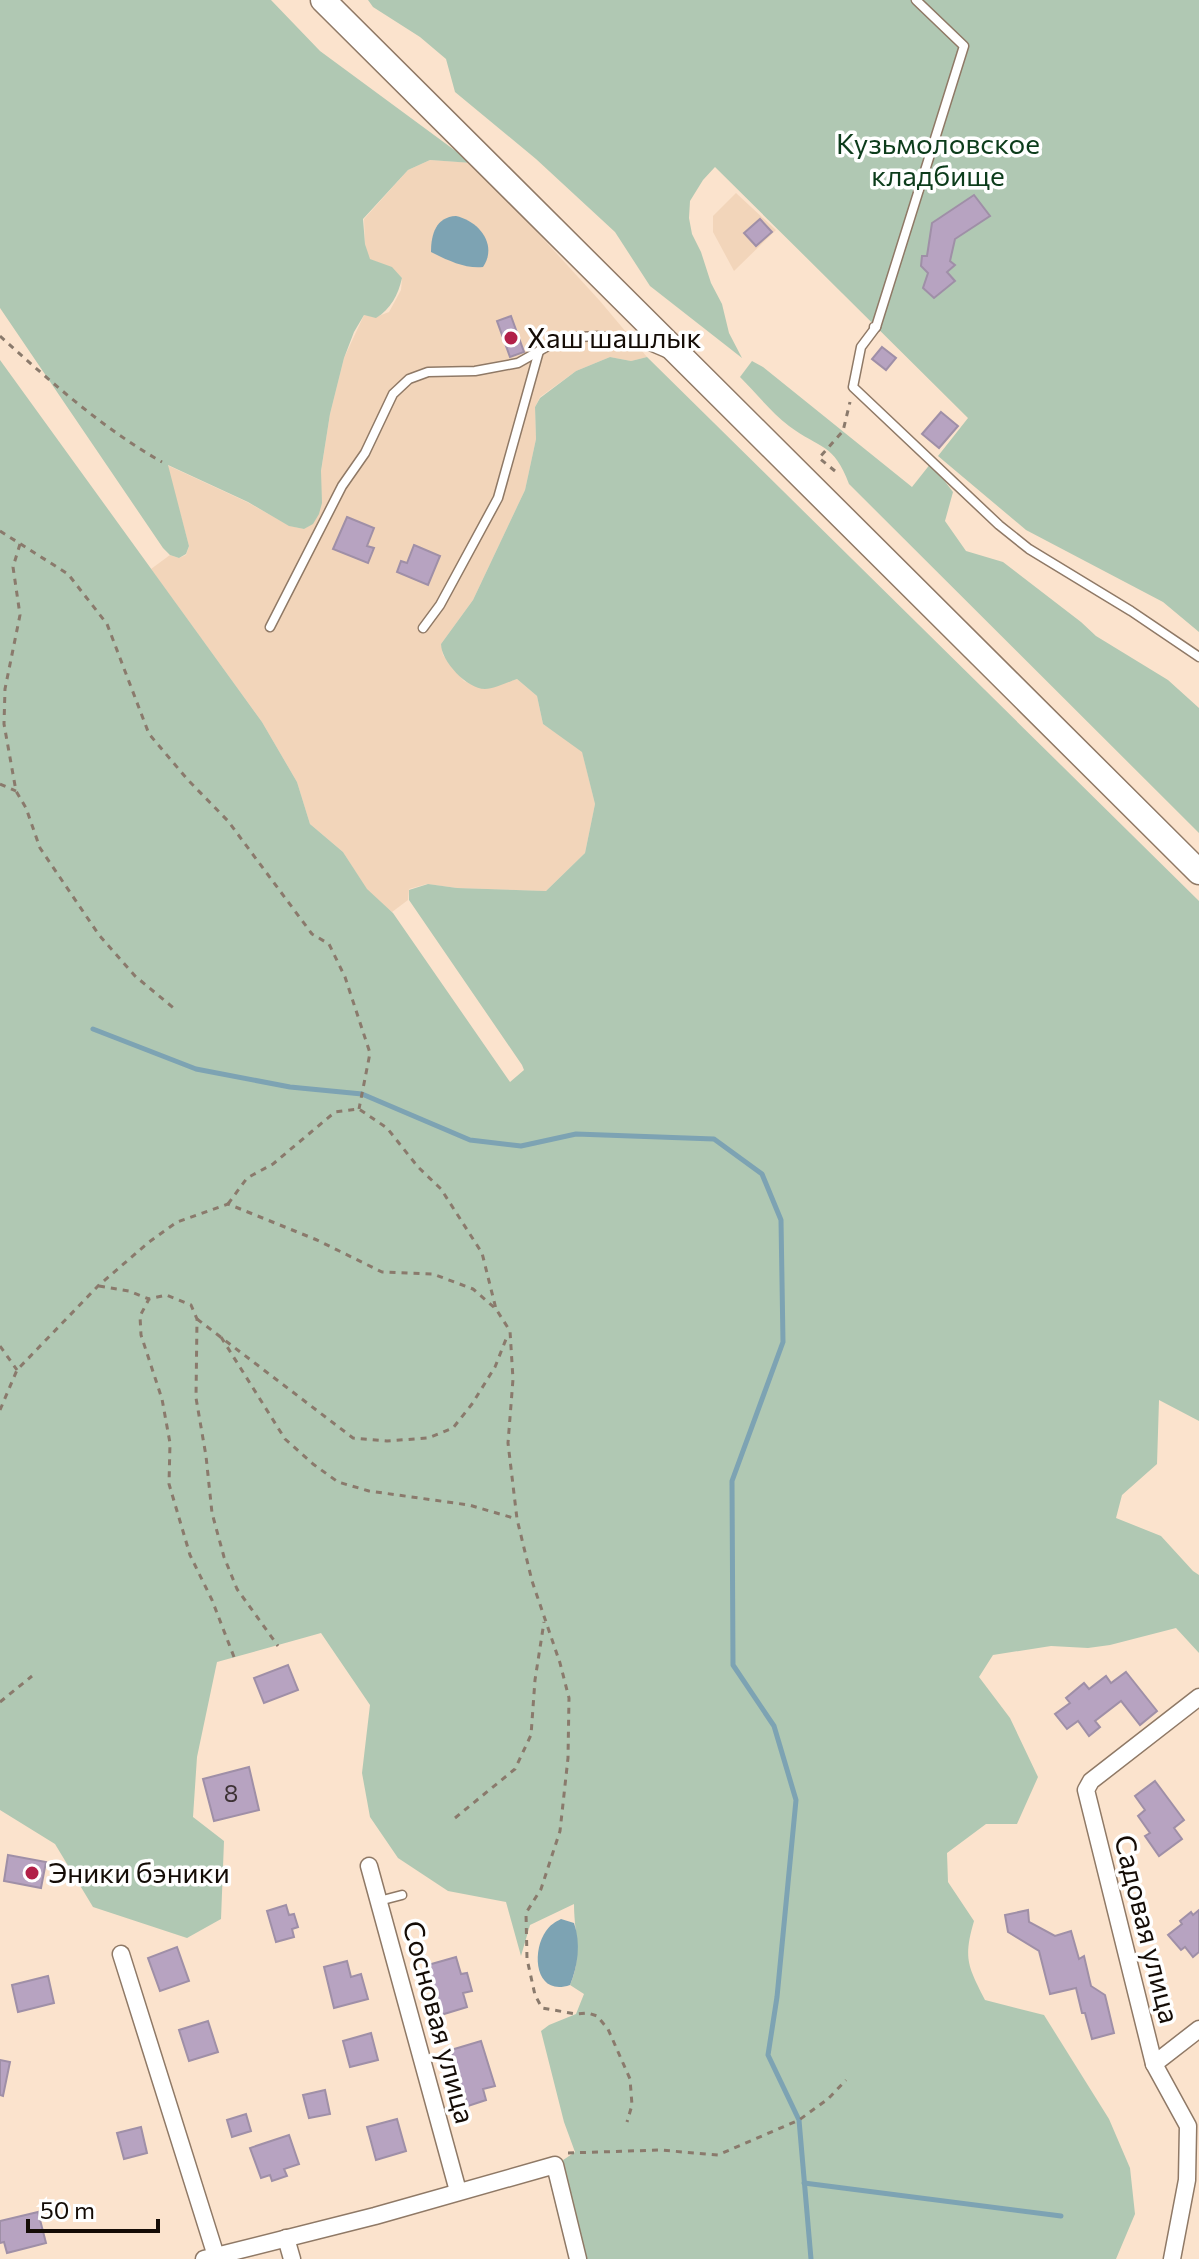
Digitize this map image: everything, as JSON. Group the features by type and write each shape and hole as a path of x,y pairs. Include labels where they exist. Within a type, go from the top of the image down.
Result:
{"main road":[{"path":"323,0 1199,872"}],"street":[{"name":"Садовая улица","path":"1172,2259 1187,2180 1188,2126 1154,2064 1087,1785 1199,1697"},
{"name":"Сосновая улица","path":"369,1866 458,2191"},
{"path":"121,1954 210,2257 375,2216 558,2159 578,2259"},
{"path":"1154,2064 1199,2029"},
{"path":"1188,2126 1199,2140"},
{"path":"286,2238 292,2259"}],"lane":[{"path":"916,0 964,46 875,327 861,347 853,387 999,525 1029,549 1199,657"},
{"path":"270,627 342,486 365,453 393,394 409,379 428,372 475,371 518,363 555,342 577,337 599,336 645,344 685,361"},
{"path":"423,628 446,594 498,498 539,351"},
{"path":"379,1901 402,1895"}],"path":[{"path":"0,336 66,395 162,462"},
{"path":"835,471 819,458 843,431 853,387"},
{"path":"0,531 68,574 107,624 149,734 228,821 312,934 329,944 345,977 370,1053 359,1109"},
{"path":"20,544 13,567 20,615 5,689 4,724 16,791 26,808 40,848 99,935 135,976 176,1010"},
{"path":"0,784 16,791"},
{"path":"0,1410 17,1370 98,1286 177,1222 228,1204 247,1178 273,1164 335,1112 359,1109 387,1128 418,1167 441,1189 482,1253 496,1309"},
{"path":"228,1204 317,1240 382,1272 433,1274 473,1289 496,1309 510,1331 513,1379 508,1443 517,1519 532,1581 569,1698 568,1758 560,1831 541,1889 526,1913 527,1959 535,1995 542,2008 588,2013 597,2016 608,2029 630,2079 632,2105 627,2122"},
{"path":"98,1286 129,1291 149,1299 166,1295 191,1305 197,1319 196,1398 212,1513 237,1589 278,1646"},
{"path":"149,1299 140,1316 141,1335 162,1399 170,1443 169,1484 190,1555 234,1657"},
{"path":"197,1319 353,1438 387,1441 428,1438 453,1428 495,1367 510,1331"},
{"path":"220,1336 285,1439 338,1482 369,1491 469,1505 517,1519"},
{"path":"0,1346 17,1370"},
{"path":"455,1818 515,1769 531,1735 544,1618"},
{"path":"0,1702 32,1676"},
{"path":"558,2159 660,2150 718,2155 799,2120 828,2099 846,2080"}],"shaded area":[{"path":"430,160 474,163 647,357 631,361 610,357 576,371 540,397 535,407 536,439 525,490 473,600 441,644 443,655 464,681 484,689 517,679 537,696 543,724 582,751 595,804 585,853 546,891 427,884 409,889 408,900 392,912 367,890 343,852 310,824 297,782 262,722 151,569 170,555 179,558 186,555 189,546 167,465 290,526 304,529 313,523 330,414 344,358 364,315 376,317 389,312 401,290 402,278 392,268 369,259 364,219 408,170"},
{"path":"736,193 776,230 734,271 713,232 713,216"}],"green space":[{"path":"0,0 271,0 320,51 472,163 430,160 408,170 363,219 370,259 392,267 402,278 396,296 386,310 376,318 364,315 344,358 330,414 321,471 322,503 313,524 304,529 289,526 248,502 168,465 189,546 186,554 179,558 170,555 0,308"},
{"name":"Кузьмоловское кладбище","path":"368,0 1199,0 1199,632 1163,602 1026,530 938,456 968,418 715,167 690,201 689,218 692,234 722,304 729,333 742,358 650,286 615,232 536,159 455,92 446,59 420,37 373,7"},
{"path":"610,357 631,361 647,357 1199,901 1199,1421 1159,1400 1157,1464 1122,1495 1116,1518 1161,1536 1199,1575 1199,1653 1176,1628 1110,1645 1088,1648 1051,1646 993,1655 979,1677 1010,1718 1038,1777 1017,1824 986,1824 947,1853 948,1882 974,1921 969,1962 985,2000 1044,2015 1109,2119 1130,2168 1135,2214 1116,2259 569,2259 547,2171 575,2152 564,2122 541,2031 576,2014 584,1994 570,1985 577,1954 574,1904 530,1925 521,1956 506,1902 448,1891 398,1858 370,1817 362,1773 370,1705 321,1633 217,1662 197,1757 193,1817 224,1841 221,1919 187,1938 93,1907 55,1844 0,1810 0,360 262,722 297,782 310,824 343,852 367,889 393,913 510,1082 524,1070 522,1065 409,900 409,890 428,884 546,891 585,853 595,804 582,752 543,724 537,696 517,679 489,689 478,688 450,666 441,644 473,600 525,490 536,439 535,407 540,398 576,371"},
{"path":"752,361 912,487 931,463 953,492 945,521 966,551 1003,562 1096,636 1168,680 1199,708 1199,833 849,484 832,454 789,426 740,377"}],"water":[{"path":"456,216 472,223 484,235 488,250 483,267 463,265 431,252 432,239 439,223"},
{"path":"561,1919 574,1923 578,1954 570,1985 558,1987 549,1985 543,1979 539,1970 538,1950 546,1931"}],"building":[{"path":"974,195 990,216 955,239 950,261 955,265 947,272 955,281 934,298 923,288 928,273 921,266 922,256 927,256 932,223"},
{"path":"760,219 772,232 756,246 744,233"},
{"path":"511,316 524,352 510,357 497,321"},
{"path":"882,347 896,358 886,370 872,359"},
{"path":"941,412 958,426 939,448 922,434"},
{"path":"347,517 374,528 367,546 374,548 368,563 333,549"},
{"path":"414,545 440,556 428,585 397,572 401,561 407,563"},
{"path":"288,1665 298,1690 264,1703 254,1678"},
{"path":"1126,1672 1157,1711 1140,1725 1121,1701 1095,1721 1100,1727 1089,1736 1078,1721 1067,1729 1055,1714 1070,1703 1066,1698 1084,1683 1089,1689 1106,1676 1111,1683"},
{"path":"249,1767 259,1810 214,1821 203,1779"},
{"path":"1155,1781 1184,1820 1174,1828 1182,1839 1159,1856 1145,1836 1150,1833 1138,1816 1145,1810 1135,1796"},
{"path":"8,1855 46,1862 41,1888 4,1881"},
{"path":"286,1905 289,1915 294,1914 298,1927 292,1929 294,1937 276,1942 267,1911"},
{"path":"1028,1910 1029,1922 1055,1936 1071,1931 1079,1959 1084,1956 1091,1986 1105,1995 1114,2033 1092,2039 1076,1988 1050,1994 1039,1951 1008,1932 1005,1915"},
{"path":"1199,1910 1199,1952 1193,1957 1185,1947 1181,1950 1168,1935 1191,1912 1193,1915"},
{"path":"177,1947 189,1981 160,1991 148,1958"},
{"path":"456,1957 461,1974 467,1973 472,1991 463,1993 467,2007 441,2015 428,1965"},
{"path":"347,1961 351,1977 361,1974 368,1999 334,2008 324,1967"},
{"path":"48,1976 54,2003 18,2012 12,1985"},
{"path":"208,2021 218,2052 189,2061 179,2030"},
{"path":"371,2033 378,2060 350,2067 343,2041"},
{"path":"481,2041 495,2086 483,2089 486,2100 468,2106 451,2050"},
{"path":"0,2060 10,2062 3,2096 0,2095"},
{"path":"325,2090 330,2114 309,2118 303,2095"},
{"path":"246,2114 251,2131 232,2137 227,2120"},
{"path":"397,2119 406,2151 376,2160 367,2127"},
{"path":"141,2127 147,2153 124,2159 117,2133"},
{"path":"289,2135 299,2164 284,2169 287,2176 272,2181 270,2175 261,2178 250,2148"},
{"path":"38,2212 46,2243 7,2253 4,2242 0,2243 0,2221"}],"waterway":[{"path":"93,1029 196,1069 290,1087 362,1094 470,1140 521,1146 576,1134 714,1139 762,1174 781,1220 783,1342 732,1481 733,1665 774,1726 796,1800 777,1997 768,2055 799,2120 811,2259"},
{"path":"804,2183 1061,2216"}],"place":[{"name":"Хаш шашлык","path":"511,338"},
{"name":"Эники бэники","path":"32,1873"}]}
